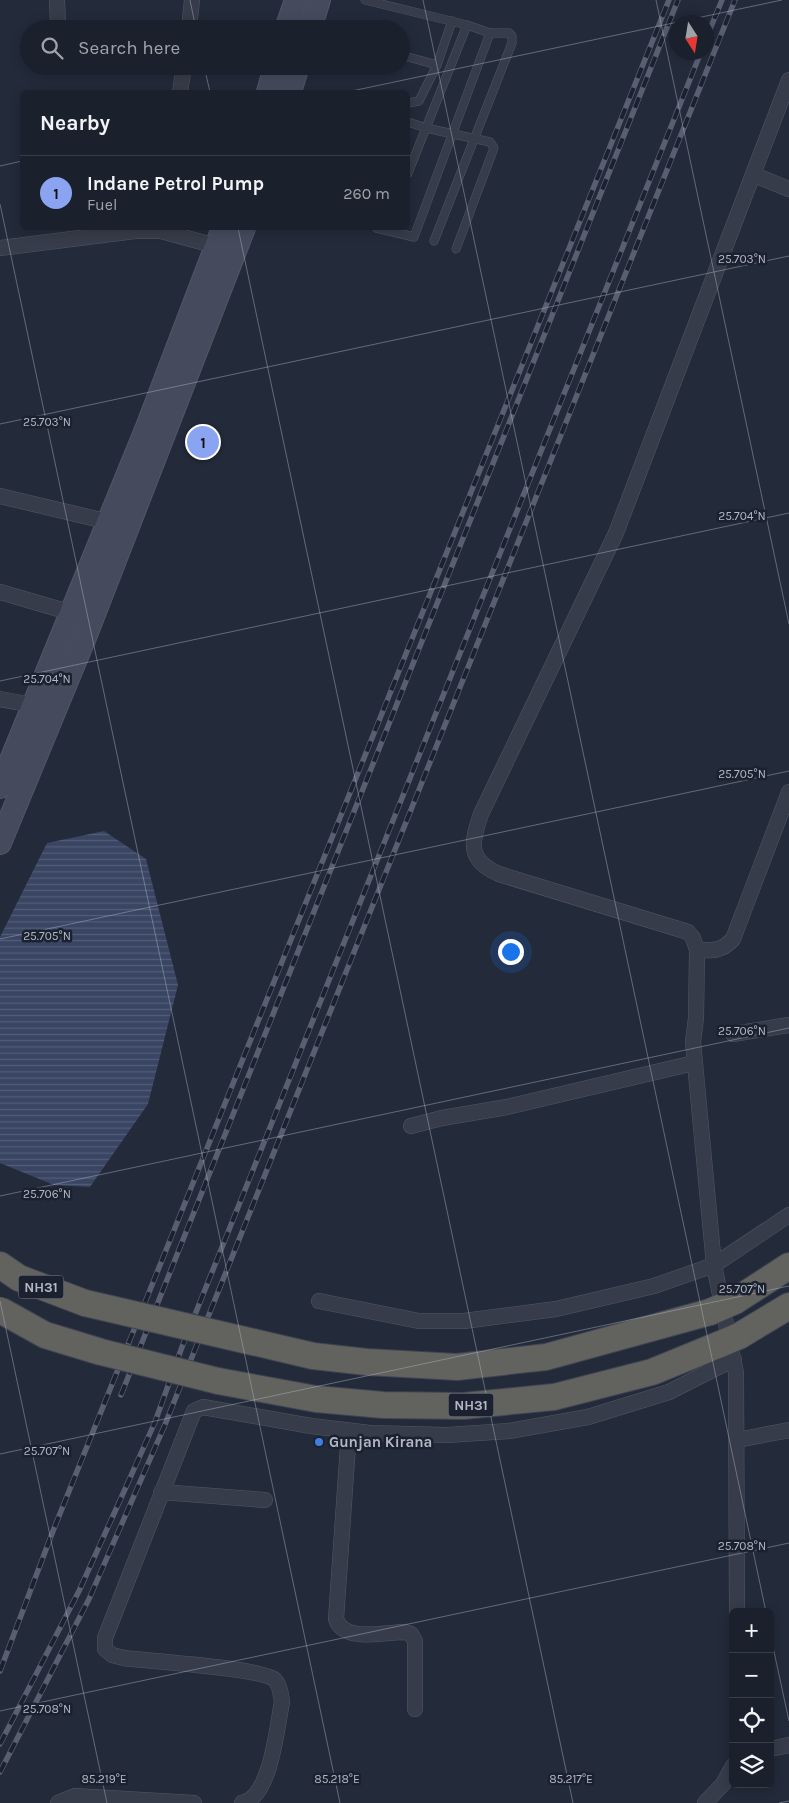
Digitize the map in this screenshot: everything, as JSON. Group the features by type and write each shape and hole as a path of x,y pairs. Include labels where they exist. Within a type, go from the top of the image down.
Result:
{"highway":[{"name":"NH31","path":"0,1265 19,1278 85,1303 313,1356 457,1367 546,1357 710,1312 735,1301 789,1266"},
{"name":"NH31","path":"0,1310 45,1335 102,1352 218,1381 316,1398 383,1405 463,1406 554,1397 652,1372 730,1347 789,1306"}],"main road":[{"path":"289,20 296,0"},
{"path":"312,20 318,0"},
{"path":"269,90 273,75"},
{"path":"291,90 295,75"},
{"path":"0,787 109,522 243,230"},
{"path":"0,844 86,635 174,384 220,237"}],"street":[{"path":"57,0 58,20"},
{"path":"189,20 192,0"},
{"path":"180,90 183,75"},
{"path":"737,1608 737,1388 714,1265 694,1063 697,950 693,938 688,932 488,869 476,857 473,843 481,814 616,533 789,80"},
{"path":"754,175 789,189"},
{"path":"0,248 53,234 148,230"},
{"path":"169,230 220,237"},
{"path":"0,496 109,522"},
{"path":"0,592 72,613"},
{"path":"0,699 33,705"},
{"path":"697,950 715,951 726,947 734,938 789,792"},
{"path":"733,1034 789,1025"},
{"path":"411,1126 507,1107 694,1063"},
{"path":"319,1301 419,1321 464,1321 516,1316 602,1300 654,1286 714,1265 789,1216"},
{"path":"242,1803 257,1795 265,1782 282,1702 280,1689 274,1680 265,1675 248,1672 124,1658 112,1655 105,1649 105,1638 194,1411 203,1408 349,1431 405,1435 509,1431 588,1417 669,1392 730,1347"},
{"path":"737,1440 789,1430"},
{"path":"349,1431 336,1619 343,1630 353,1634 405,1632 411,1634 415,1641 415,1709"},
{"path":"161,1492 265,1500"},
{"path":"774,1748 789,1745"},
{"path":"705,1803 723,1784 729,1773"},
{"path":"58,1803 75,1796 194,1803"}],"lane":[{"path":"365,0 468,25 490,33 509,33 512,36 512,43 472,140 434,241"},
{"path":"410,103 419,101 437,65 452,22"},
{"path":"410,168 468,25"},
{"path":"389,230 414,237 490,33"},
{"path":"410,58 437,65"},
{"path":"410,123 453,133 472,140 490,142 494,148 456,249"}],"water":[{"path":"104,831 146,859 178,985 148,1104 90,1187 54,1185 0,1163 0,937 47,843"}],"railway":[{"path":"0,1671 53,1531 669,0"},
{"path":"121,1395 678,0"},
{"path":"714,20 722,0"},
{"path":"0,1772 89,1599 164,1427 735,0"},
{"path":"0,1744 79,1591 155,1422 182,1347 698,60"}],"place":[{"name":"Indane Petrol Pump","path":"203,442"},
{"name":"Gunjan Kirana","path":"319,1442"}]}
